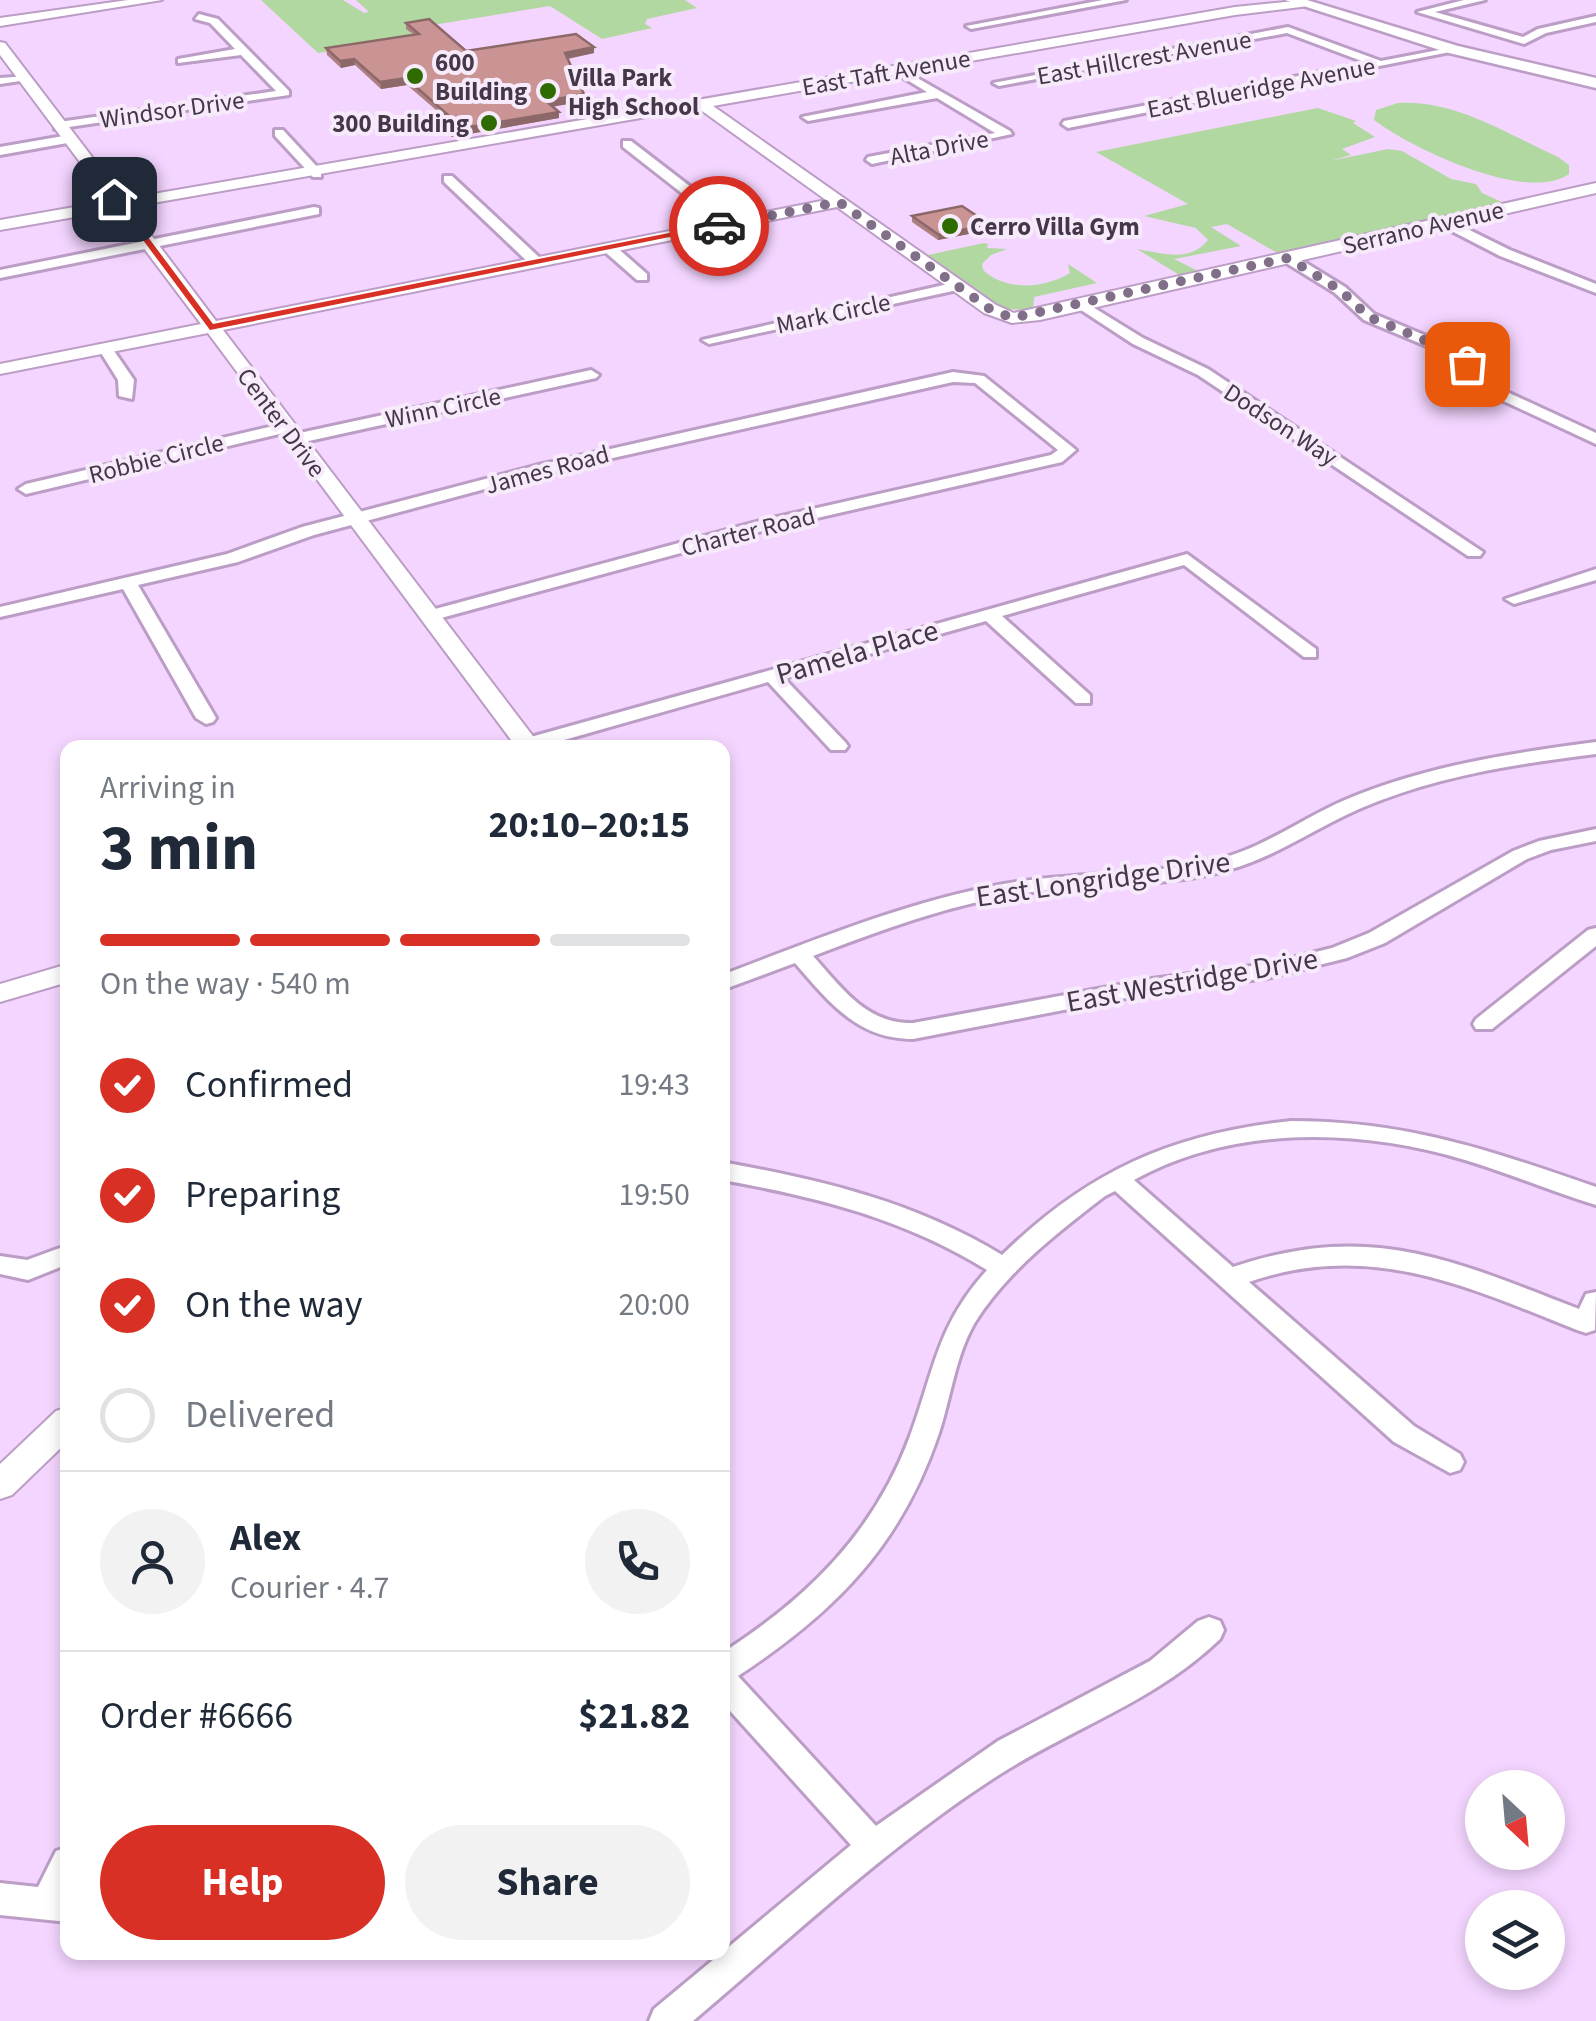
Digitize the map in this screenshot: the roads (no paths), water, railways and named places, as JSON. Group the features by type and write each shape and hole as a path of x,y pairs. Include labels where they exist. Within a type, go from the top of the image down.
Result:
{"main road":[{"name":"East Taft Avenue","path":"1297,2 1336,0"},
{"path":"1297,2 1454,50 1596,83"}],"street":[{"path":"0,22 156,0"},
{"path":"971,26 1120,0"},
{"path":"1480,0 1422,12 1524,41 1549,29 1596,20"},
{"name":"East Taft Avenue","path":"0,228 1297,2"},
{"path":"199,17 214,21 244,51"},
{"name":"East Hillcrest Avenue","path":"999,83 1288,30 1380,64"},
{"name":"Center Drive","path":"0,46 524,740"},
{"name":"East Blueridge Avenue","path":"1068,124 1454,50"},
{"path":"182,62 244,51"},
{"name":"Windsor Drive","path":"0,150 64,132 285,93 244,51"},
{"path":"898,70 938,94"},
{"path":"0,81 24,78"},
{"path":"808,117 938,94"},
{"name":"Alta Drive","path":"872,160 1006,134 938,94"},
{"path":"703,105 957,286"},
{"path":"279,133 315,172"},
{"path":"627,144 730,224"},
{"path":"448,180 536,262"},
{"name":"Serrano Avenue","path":"957,286 993,311 1016,318 1596,188"},
{"path":"0,368 839,202"},
{"path":"0,274 314,211"},
{"path":"1445,222 1505,252 1596,289"},
{"path":"609,248 642,277"},
{"path":"1288,258 1340,290 1369,317 1448,350 1500,394 1596,439"},
{"name":"Mark Circle","path":"710,340 957,286"},
{"name":"Dodson Way","path":"1083,305 1138,341 1203,372 1474,552"},
{"path":"105,348 126,380 127,396"},
{"name":"Winn Circle","path":"290,434 590,374"},
{"name":"James Road","path":"0,612 232,558 356,518 683,435 954,377 970,377"},
{"name":"Charter Road","path":"430,616 770,524 1056,459 1068,453 1064,444 985,383 970,377"},
{"name":"Robbie Circle","path":"26,489 290,434"},
{"name":"Pamela Place","path":"550,740 1187,560 1310,653"},
{"path":"1514,600 1596,574"},
{"path":"128,584 206,718"},
{"path":"989,614 1083,699"},
{"path":"772,676 838,746"},
{"name":"East Longridge Drive","path":"730,980 903,916 987,894 1066,881 1216,867 1268,850 1346,806 1422,778 1524,756 1596,748"},
{"name":"East Westridge Drive","path":"799,954 869,1026 886,1032 913,1031 1152,986 1267,971 1339,953 1377,938 1520,855 1546,845 1594,838"},
{"path":"1484,1024 1596,936"},
{"path":"0,992 60,975"},
{"path":"730,1664 822,1600 866,1552 899,1496 963,1320 1002,1267 1064,1213 1114,1177 1144,1162 1214,1139 1300,1128 1396,1135 1593,1187"},
{"path":"730,1172 818,1188 882,1208 937,1229 1002,1267"},
{"path":"1114,1177 1404,1434 1450,1462"},
{"path":"1232,1278 1282,1259 1354,1252 1425,1262 1586,1324 1595,1301"},
{"path":"0,1264 28,1270 60,1257"},
{"path":"0,1485 60,1428"},
{"path":"666,2021 874,1848 984,1766 1171,1664 1209,1630"},
{"path":"730,1689 874,1848"},
{"path":"0,1899 57,1905"}],"place":[{"name":"600 Building","path":"415,76"},
{"name":"Villa Park High School","path":"548,91"},
{"name":"300 Building","path":"489,123"},
{"name":"Cerro Villa Gym","path":"950,226"}]}
